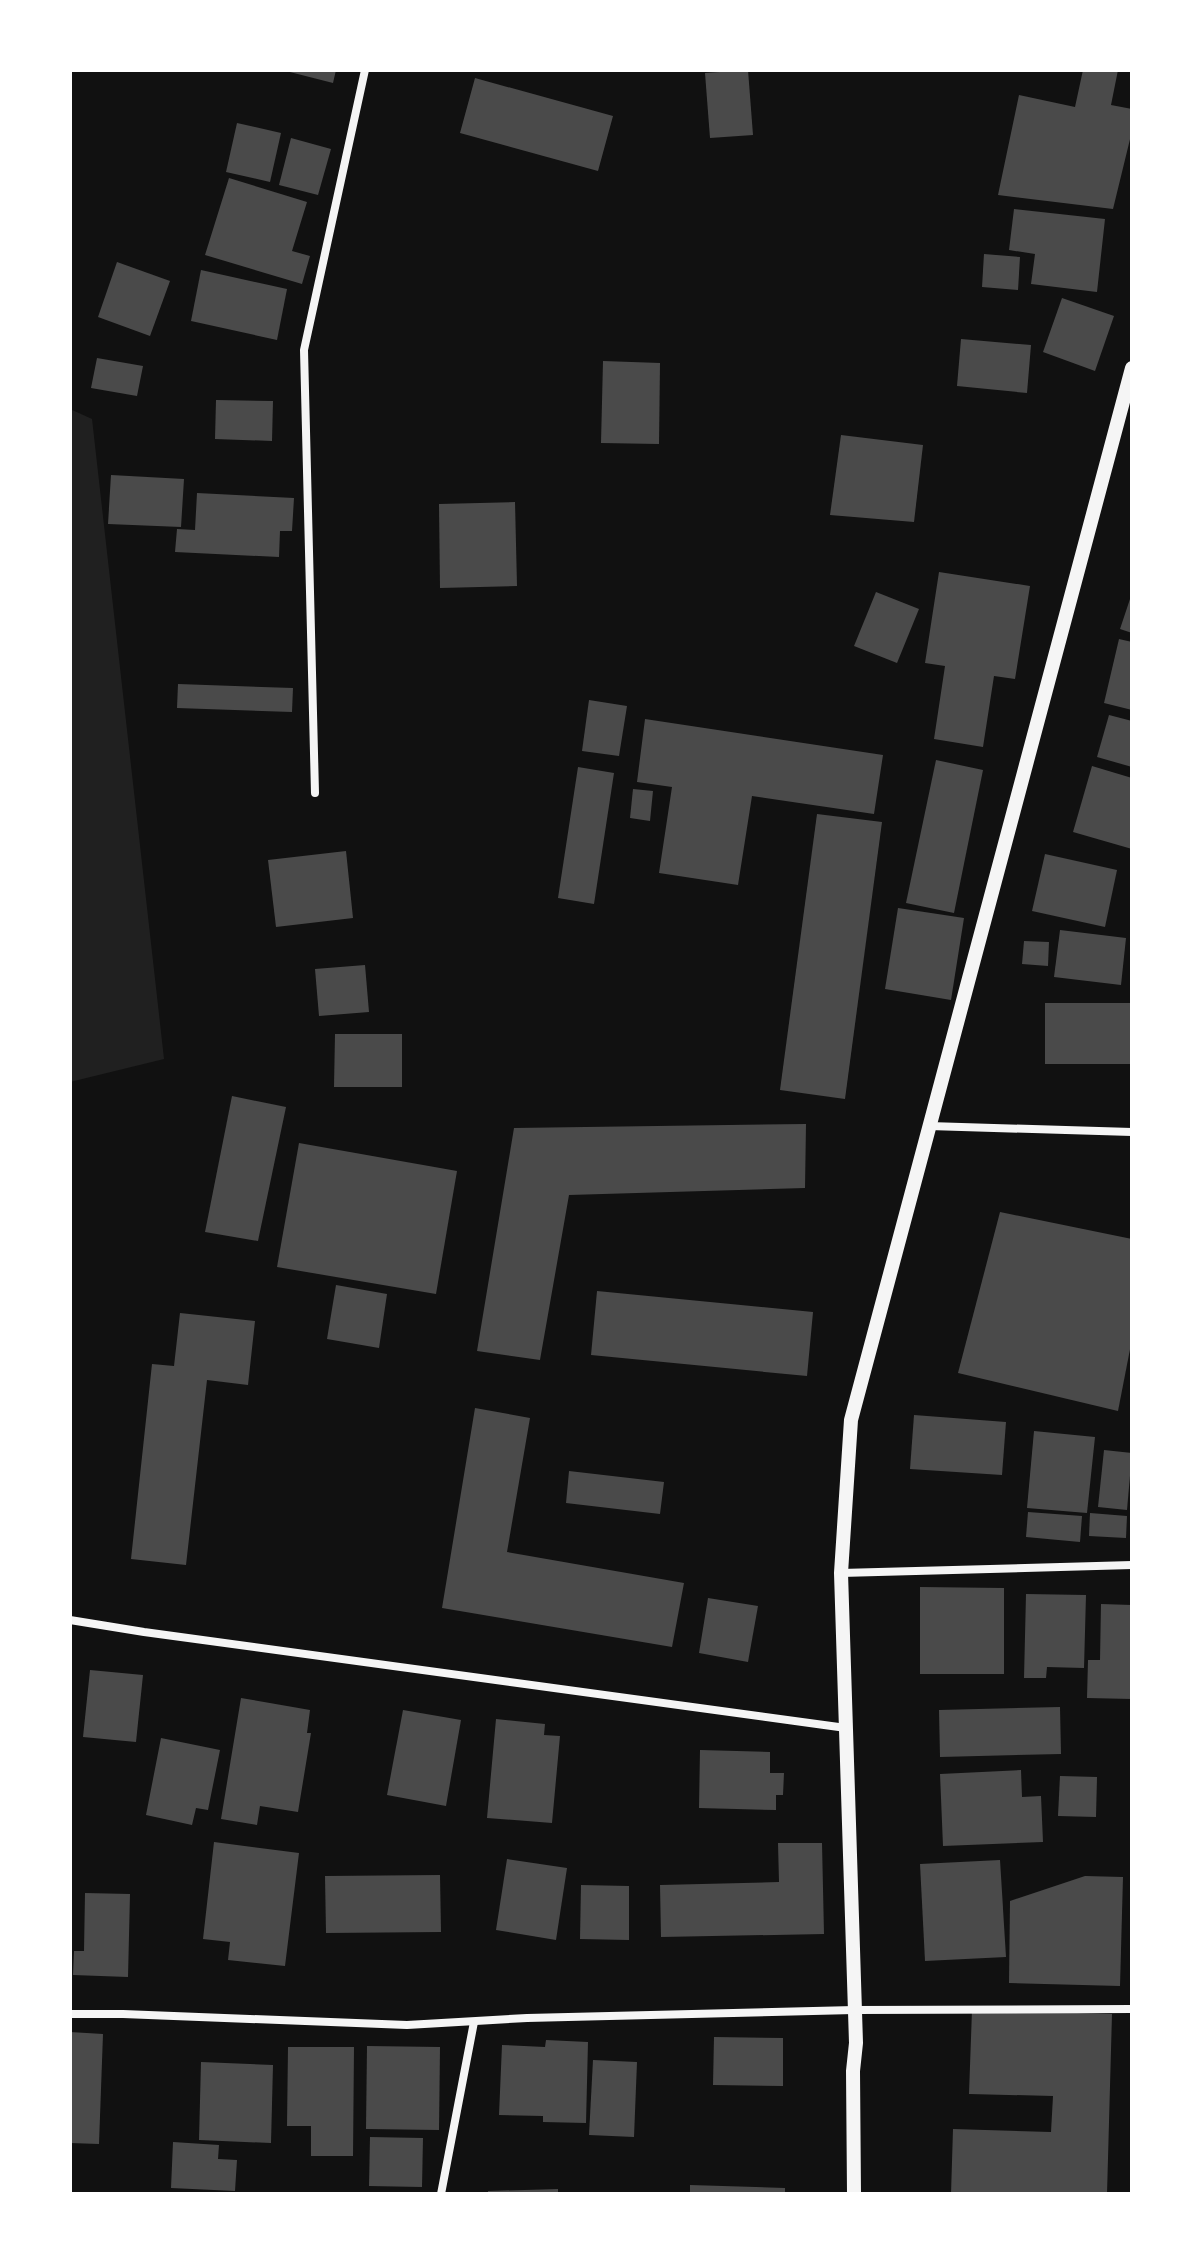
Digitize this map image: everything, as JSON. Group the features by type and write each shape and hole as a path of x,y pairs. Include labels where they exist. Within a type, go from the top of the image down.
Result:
{"street":[{"path":"315,793 304,350 365,70"},
{"path":"854,2194 854,2010 841,1573 851,1420 1132,368"},
{"path":"929,1126 1132,1132"},
{"path":"841,1573 1132,1565"},
{"path":"70,1620 846,1728"},
{"path":"70,2014 407,2025 527,2018 854,2010 1132,2009"},
{"path":"441,2194 474,2022"}],"shaded area":[{"path":"70,409 92,419 164,1059 70,1082"}],"building":[{"path":"282,70 336,70 333,83"},
{"path":"748,70 753,135 710,138 705,73"},
{"path":"1083,70 1118,70 1111,105 1132,109 1132,131 1113,209 998,195 1019,95 1075,107"},
{"path":"475,78 613,116 598,171 460,133"},
{"path":"237,123 281,133 270,182 226,172"},
{"path":"291,138 331,149 318,195 279,185"},
{"path":"229,178 307,202 292,251 310,256 302,284 205,255"},
{"path":"1014,209 1105,219 1097,292 1031,284 1035,254 1009,250"},
{"path":"984,254 1020,257 1018,290 982,287"},
{"path":"117,262 170,281 150,336 98,317"},
{"path":"201,270 287,289 277,340 191,321"},
{"path":"1062,298 1114,316 1095,371 1043,352"},
{"path":"961,339 1031,345 1027,393 957,386"},
{"path":"97,358 143,366 137,396 91,388"},
{"path":"603,361 660,363 659,444 601,443"},
{"path":"216,400 273,401 272,441 215,439"},
{"path":"841,435 923,445 914,522 830,515"},
{"path":"111,475 184,479 181,527 108,524"},
{"path":"197,493 294,498 292,531 280,531 279,557 175,552 177,529 195,530"},
{"path":"515,502 517,586 440,588 439,504"},
{"path":"939,572 1030,586 1015,679 994,676 983,747 934,739 945,666 925,663"},
{"path":"876,592 919,609 897,663 854,646"},
{"path":"1132,593 1132,633 1120,629"},
{"path":"1119,639 1132,642 1132,710 1104,703"},
{"path":"178,684 293,688 292,712 177,708"},
{"path":"589,700 627,706 619,756 582,751"},
{"path":"1109,715 1132,721 1132,767 1097,757"},
{"path":"645,719 883,755 874,814 752,796 738,885 659,873 672,787 637,782"},
{"path":"936,760 983,770 954,913 906,903"},
{"path":"1092,766 1132,778 1132,849 1073,832"},
{"path":"578,767 614,773 594,904 558,898"},
{"path":"633,789 653,791 650,821 630,818"},
{"path":"817,814 882,822 845,1099 780,1090"},
{"path":"346,851 353,918 276,927 268,860"},
{"path":"1045,854 1117,870 1105,927 1032,911"},
{"path":"898,908 964,918 951,1000 885,989"},
{"path":"1060,930 1126,938 1121,985 1054,977"},
{"path":"1024,941 1049,942 1048,966 1022,964"},
{"path":"365,965 369,1012 319,1016 315,969"},
{"path":"1045,1003 1132,1003 1132,1064 1045,1064"},
{"path":"335,1034 402,1034 402,1087 334,1087"},
{"path":"232,1096 286,1107 258,1241 205,1232"},
{"path":"806,1124 805,1188 569,1195 540,1360 477,1351 514,1128"},
{"path":"299,1143 457,1171 436,1294 277,1267"},
{"path":"1000,1212 1132,1239 1132,1339 1118,1411 958,1373"},
{"path":"336,1285 387,1294 379,1348 327,1339"},
{"path":"597,1291 813,1312 807,1376 591,1355"},
{"path":"180,1313 255,1321 248,1385 207,1380 186,1565 131,1559 152,1364 174,1366"},
{"path":"475,1408 530,1418 507,1552 684,1583 672,1647 442,1608"},
{"path":"914,1415 1006,1422 1002,1475 910,1469"},
{"path":"1034,1431 1095,1437 1087,1513 1027,1508"},
{"path":"1104,1450 1132,1453 1127,1510 1098,1507"},
{"path":"569,1471 664,1482 660,1514 566,1503"},
{"path":"1028,1512 1082,1516 1080,1542 1026,1537"},
{"path":"1090,1513 1127,1516 1126,1538 1089,1536"},
{"path":"920,1587 1004,1588 1004,1674 920,1674"},
{"path":"1026,1594 1086,1595 1084,1668 1047,1667 1046,1678 1024,1678"},
{"path":"708,1598 758,1606 748,1662 699,1653"},
{"path":"1101,1604 1132,1605 1132,1699 1087,1698 1088,1660 1100,1660"},
{"path":"90,1670 143,1675 136,1742 83,1737"},
{"path":"241,1698 310,1710 307,1733 311,1733 298,1812 260,1806 257,1825 221,1819"},
{"path":"1060,1707 1061,1754 940,1757 939,1710"},
{"path":"403,1710 461,1720 446,1806 387,1795"},
{"path":"496,1719 545,1724 544,1735 560,1736 552,1823 487,1818"},
{"path":"161,1738 220,1750 208,1810 196,1808 192,1825 146,1815"},
{"path":"700,1750 770,1752 770,1773 784,1773 783,1795 776,1795 776,1810 699,1808"},
{"path":"1021,1770 1022,1797 1041,1796 1043,1842 943,1846 940,1774"},
{"path":"1060,1776 1097,1777 1096,1817 1058,1816"},
{"path":"214,1842 299,1853 285,1966 228,1960 230,1942 203,1939"},
{"path":"778,1843 822,1843 824,1934 661,1937 660,1885 779,1882"},
{"path":"507,1859 567,1868 556,1940 496,1930"},
{"path":"1000,1860 1006,1957 925,1961 920,1864"},
{"path":"440,1875 441,1932 326,1933 325,1876"},
{"path":"1085,1876 1123,1877 1120,1986 1009,1983 1010,1901"},
{"path":"581,1885 629,1886 629,1940 580,1939"},
{"path":"85,1893 130,1894 128,1977 73,1975 74,1951 84,1951"},
{"path":"972,2010 1112,2014 1107,2194 951,2194 953,2129 1051,2132 1053,2096 969,2094"},
{"path":"70,2032 103,2034 99,2144 70,2143"},
{"path":"714,2037 783,2038 783,2086 713,2085"},
{"path":"546,2040 588,2042 586,2123 543,2122 543,2116 499,2115 502,2045 545,2047"},
{"path":"367,2046 440,2047 439,2130 366,2129"},
{"path":"288,2047 354,2047 353,2156 311,2156 311,2126 287,2126"},
{"path":"593,2060 637,2062 634,2137 589,2135"},
{"path":"201,2062 273,2065 271,2143 199,2140"},
{"path":"370,2137 423,2138 422,2187 369,2186"},
{"path":"173,2142 219,2145 218,2159 237,2160 235,2191 171,2188"},
{"path":"690,2185 785,2188 785,2194 690,2194"},
{"path":"558,2189 558,2194 488,2194 488,2191"}]}
